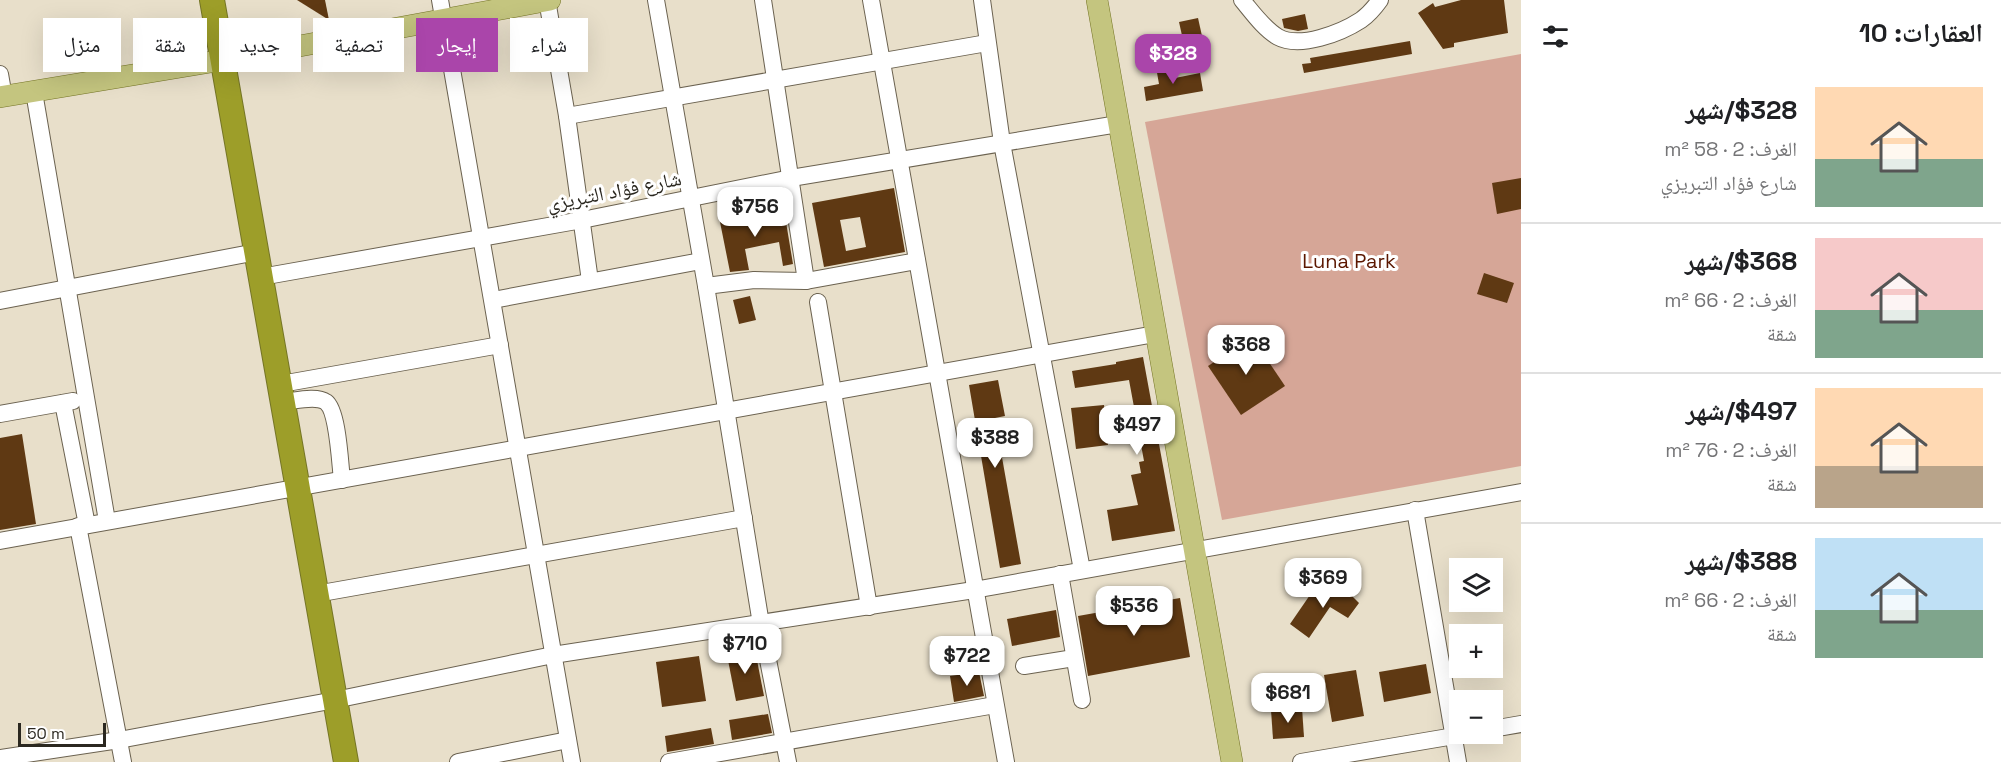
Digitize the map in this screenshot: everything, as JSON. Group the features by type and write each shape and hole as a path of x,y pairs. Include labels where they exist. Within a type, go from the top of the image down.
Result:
{"highway":[{"path":"212,0 219,38"},
{"path":"225,72 346,762"}],"main road":[{"path":"301,42 442,9 548,0"},
{"path":"1096,0 1232,762"},
{"path":"2,97 219,61"}],"street":[{"path":"548,0 590,281"},
{"path":"656,0 706,286 761,624 788,762"},
{"path":"763,0 806,281"},
{"path":"871,0 1006,762"},
{"path":"981,0 1002,143 1082,570"},
{"path":"1242,0 1277,36 1290,41 1306,42 1335,33 1362,20 1380,0"},
{"path":"442,9 572,762"},
{"path":"567,116 987,43"},
{"path":"0,74 2,97"},
{"path":"34,92 107,521"},
{"name":"شارع فؤاد التبريزي","path":"261,277 582,220 791,178 1118,124"},
{"path":"0,301 256,252"},
{"path":"493,300 701,261"},
{"path":"706,286 754,280 806,281 917,261"},
{"path":"818,302 869,607"},
{"path":"0,541 937,375 1155,334"},
{"path":"282,393 500,345"},
{"path":"282,393 326,402 333,413 342,480"},
{"path":"0,414 86,398"},
{"path":"63,403 123,762"},
{"path":"0,758 120,740 335,700 553,655 974,590 1521,492"},
{"path":"1415,510 1451,690"},
{"path":"316,594 744,518"},
{"path":"1060,574 1082,700"},
{"path":"1024,666 1074,658"},
{"path":"669,762 995,705"},
{"path":"1503,727 1521,724"},
{"path":"1301,762 1449,737"},
{"path":"458,762 568,740"},
{"path":"1458,762 1459,744"}],"green space":[{"name":"Luna Park","path":"1521,54 1521,466 1222,520 1145,122"}],"building":[{"path":"297,0 325,0 329,18"},
{"path":"1461,0 1504,0 1508,33 1454,43 1454,47 1443,49 1418,13 1433,3 1435,7"},
{"path":"1305,14 1308,29 1298,31 1284,28 1282,19"},
{"path":"1198,18 1202,36 1183,40 1179,22"},
{"path":"1410,41 1412,54 1304,73 1302,64 1311,63 1310,58"},
{"path":"1167,65 1170,79 1200,73 1203,91 1146,101 1144,87 1159,84 1156,67"},
{"path":"1521,178 1521,209 1497,214 1492,183"},
{"path":"894,188 905,252 824,267 812,203","holes":["860,217 866,247 846,251 840,220"]},
{"path":"784,210 793,264 783,266 779,242 745,249 749,270 730,272 720,222"},
{"path":"1484,273 1514,283 1507,303 1477,294"},
{"path":"750,296 756,320 739,324 733,300"},
{"path":"1252,337 1285,386 1241,415 1208,366"},
{"path":"1143,357 1175,531 1112,541 1107,510 1138,505 1131,475 1141,473 1139,462 1144,461 1129,380 1075,388 1072,371"},
{"path":"998,380 1005,416 995,418 1021,564 1000,568 969,385"},
{"path":"1104,405 1108,445 1076,449 1071,408"},
{"path":"22,434 36,524 0,530 0,438"},
{"path":"1343,587 1359,603 1348,618 1330,607 1309,638 1290,624 1312,592"},
{"path":"1180,598 1190,657 1088,676 1078,616"},
{"path":"1056,610 1060,637 1012,646 1007,619"},
{"path":"755,650 764,696 736,701 727,655"},
{"path":"699,656 706,701 662,707 656,662"},
{"path":"1426,664 1431,693 1384,702 1379,672"},
{"path":"1356,670 1364,716 1332,722 1324,675"},
{"path":"979,672 984,696 954,702 950,676"},
{"path":"1302,708 1304,737 1273,739 1271,710"},
{"path":"768,714 772,733 732,740 729,720"},
{"path":"711,728 714,744 667,752 665,736"}]}
